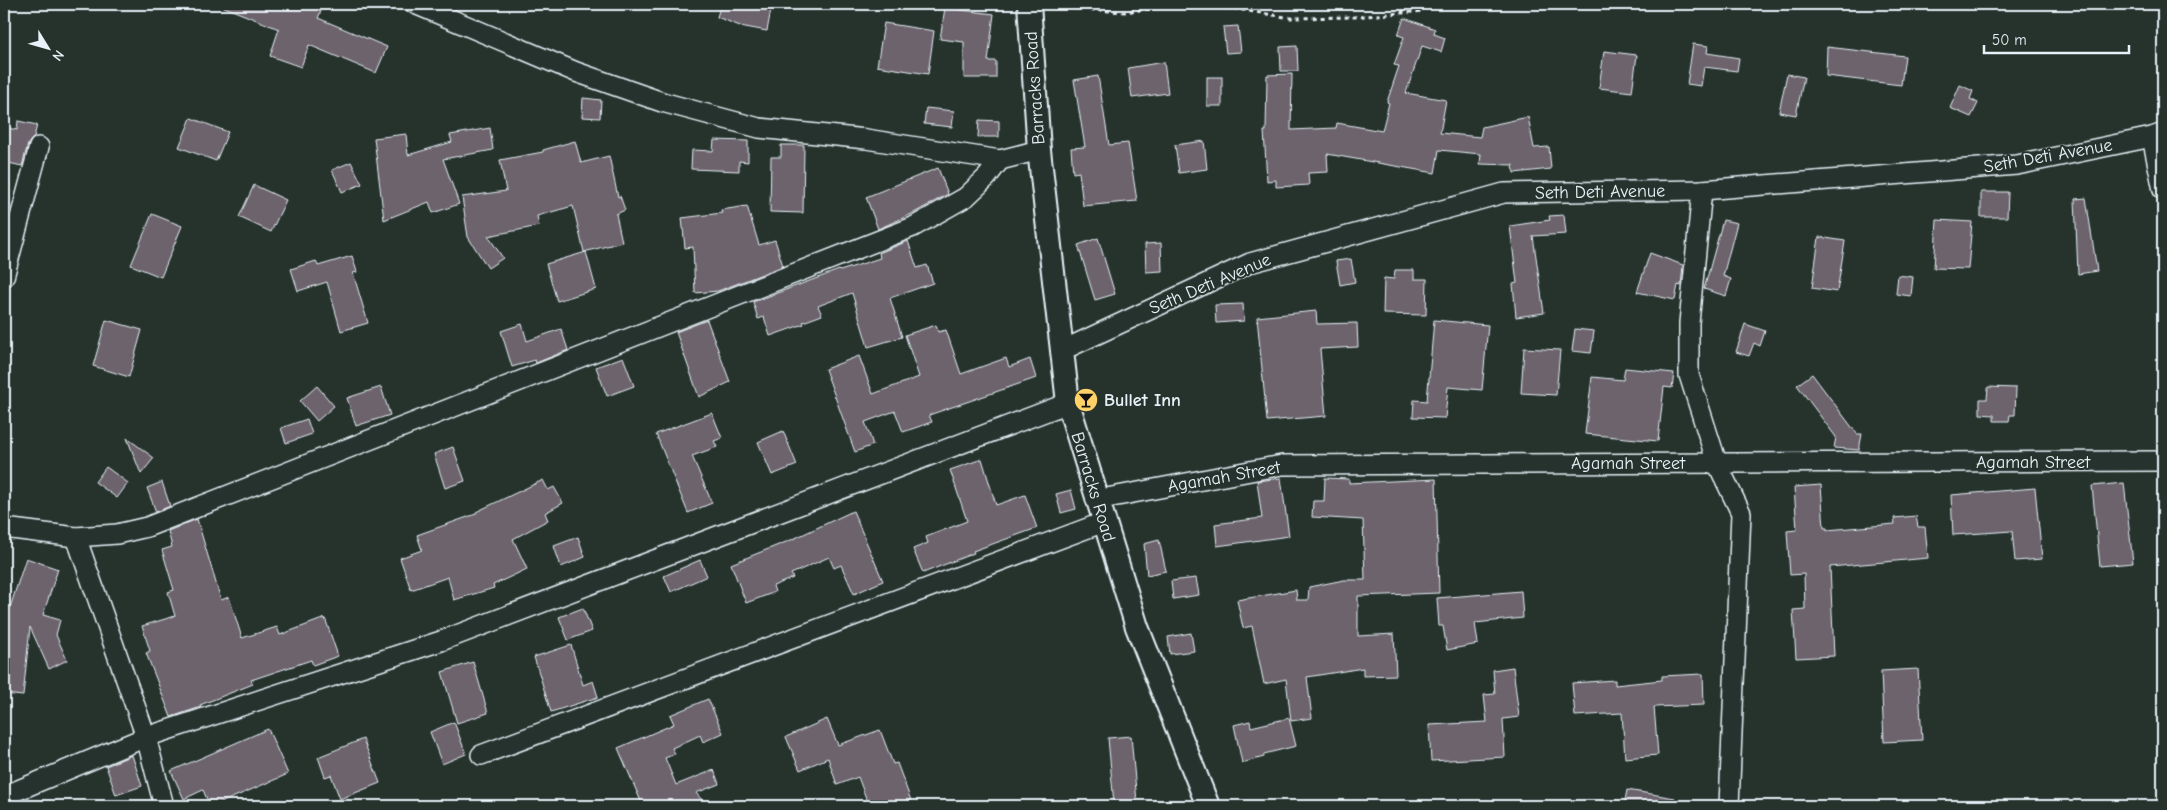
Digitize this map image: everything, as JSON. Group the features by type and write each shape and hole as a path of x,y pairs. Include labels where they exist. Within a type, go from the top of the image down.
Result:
{"street":[{"path":"414,4 576,72 662,102 759,128 866,139 1000,160 1039,150"},
{"name":"Barracks Road","path":"1029,4 1039,150 1068,403 1096,500 1137,627 1208,806"},
{"path":"2158,135 2163,190"},
{"name":"Seth Deti Avenue","path":"1062,351 1250,263 1504,193 1702,190 2017,164 2158,135"},
{"path":"4,277 39,147"},
{"path":"4,528 76,537 118,534 147,527 913,227 966,197 987,177 1000,160"},
{"path":"1702,190 1689,323 1689,375 1716,463 1741,513 1729,806"},
{"path":"4,796 146,738 441,641 1068,403"},
{"name":"Agamah Street","path":"1096,500 1282,465 2163,461"},
{"path":"481,755 1104,522"},
{"path":"76,537 146,738 164,806"}],"path":[{"path":"1029,4 1124,12 1172,6 1237,8 1291,18 1354,18 1424,11"},
{"path":"1402,13 1406,4"}],"building":[{"path":"217,4 324,4 318,18 387,47 376,73 309,45 301,67 270,56 279,29"},
{"path":"721,4 772,4 767,31 740,26 717,17"},
{"path":"945,8 994,14 988,61 996,61 996,78 964,78 964,42 940,39"},
{"path":"1404,18 1435,29 1434,34 1445,38 1441,52 1422,46 1406,93 1446,100 1440,133 1480,137 1482,127 1528,117 1534,148 1549,147 1551,169 1514,173 1513,165 1480,164 1481,154 1439,150 1435,173 1327,154 1328,172 1308,173 1309,185 1276,187 1276,180 1267,181 1264,131 1266,131 1267,75 1292,74 1291,130 1336,128 1337,123 1382,131 1389,103 1387,102 1399,66 1394,65 1404,37 1398,35"},
{"path":"884,23 934,31 928,74 877,66"},
{"path":"1238,26 1241,52 1226,53 1223,27"},
{"path":"1693,44 1708,46 1707,53 1739,58 1737,71 1704,67 1701,86 1687,84"},
{"path":"1297,46 1298,71 1281,71 1280,47"},
{"path":"1827,47 1905,56 1901,85 1826,76"},
{"path":"1604,51 1637,55 1632,92 1599,88"},
{"path":"1164,62 1168,93 1132,98 1128,68"},
{"path":"1787,74 1804,77 1796,115 1779,112"},
{"path":"1098,76 1109,145 1128,143 1137,201 1083,206 1079,172 1073,173 1071,148 1085,147 1074,80"},
{"path":"1207,77 1222,77 1222,106 1207,106"},
{"path":"1960,85 1973,91 1970,99 1978,103 1971,117 1950,108"},
{"path":"583,98 601,100 600,118 582,117"},
{"path":"926,108 954,111 952,127 924,124"},
{"path":"191,118 228,132 216,161 179,147"},
{"path":"979,120 999,121 999,137 978,137"},
{"path":"18,121 37,125 34,137 28,144 22,166 4,162 4,127 17,130"},
{"path":"490,128 493,150 443,159 459,204 433,213 429,202 384,220 374,138 406,134 408,155 452,142 450,135"},
{"path":"714,140 748,141 748,162 739,161 739,171 691,169 692,150 713,151"},
{"path":"575,141 581,163 609,156 618,197 620,196 625,210 616,214 622,242 584,252 573,206 537,216 539,226 488,236 503,258 488,268 468,237 462,197 506,191 500,160 543,152 543,150"},
{"path":"1204,141 1207,169 1179,173 1175,145"},
{"path":"781,145 804,145 803,213 770,212 771,157 781,157"},
{"path":"351,162 362,184 342,192 332,170"},
{"path":"938,168 948,194 914,213 878,229 866,197"},
{"path":"254,185 286,200 271,232 239,217"},
{"path":"1981,192 2008,192 2007,217 1981,217"},
{"path":"2086,198 2097,271 2078,274 2075,199"},
{"path":"747,206 759,245 775,240 783,266 718,291 695,293 693,247 685,248 682,218 722,213 721,210"},
{"path":"152,214 182,226 161,277 131,265"},
{"path":"1564,215 1566,234 1533,236 1544,313 1516,317 1513,284 1517,283 1510,226 1550,220 1549,216"},
{"path":"1723,220 1737,223 1723,276 1731,279 1726,296 1704,289"},
{"path":"1937,220 1972,222 1968,269 1934,268"},
{"path":"1819,237 1845,241 1837,292 1812,288"},
{"path":"1098,238 1115,294 1095,300 1078,245"},
{"path":"908,241 917,268 927,265 933,283 890,298 902,337 868,347 852,293 818,306 822,315 803,322 804,324 770,336 764,317 758,319 753,302 839,270 880,258 879,253"},
{"path":"1161,243 1162,271 1146,272 1145,244"},
{"path":"586,252 596,289 557,301 546,264"},
{"path":"1650,253 1683,265 1681,286 1678,285 1675,300 1637,292"},
{"path":"352,256 357,272 353,273 368,323 341,331 327,282 298,291 291,269 316,261 318,266"},
{"path":"1351,259 1355,282 1340,285 1336,261"},
{"path":"1395,270 1414,270 1414,279 1427,279 1426,315 1383,314 1384,278 1394,279"},
{"path":"1898,275 1913,277 1911,296 1896,294"},
{"path":"1243,304 1244,321 1216,323 1215,305"},
{"path":"1316,311 1317,324 1357,323 1358,347 1320,349 1326,416 1267,421 1257,317"},
{"path":"106,320 142,330 129,377 93,366"},
{"path":"707,320 730,382 699,397 676,332"},
{"path":"1434,320 1488,325 1482,390 1448,387 1445,418 1413,417 1414,400 1427,401"},
{"path":"522,324 527,341 561,329 568,350 536,363 535,360 512,367 501,331"},
{"path":"1745,324 1765,331 1760,346 1754,343 1749,356 1736,352"},
{"path":"936,325 938,332 946,330 961,374 1006,358 1009,367 1030,359 1036,378 929,415 932,422 903,432 895,411 865,422 873,445 855,452 825,369 859,356 873,394 919,377 905,335"},
{"path":"1575,329 1594,331 1591,353 1572,351"},
{"path":"1524,348 1560,350 1556,395 1521,393"},
{"path":"623,357 634,386 607,396 596,367"},
{"path":"1625,368 1674,373 1672,388 1664,387 1658,441 1585,434 1592,377 1623,380"},
{"path":"1812,374 1857,434 1862,434 1859,450 1834,448 1836,437 1797,385"},
{"path":"317,386 334,406 317,421 300,401"},
{"path":"381,387 390,415 356,426 347,398"},
{"path":"1988,387 2016,388 2015,415 2010,415 2009,421 1994,421 1994,415 1980,414 1980,399 1987,399"},
{"path":"712,413 722,438 714,441 717,447 692,456 712,503 688,513 656,434"},
{"path":"307,419 312,434 286,443 281,428"},
{"path":"783,431 797,465 772,475 758,442"},
{"path":"127,438 154,458 141,474"},
{"path":"453,447 465,481 445,488 434,454"},
{"path":"982,459 996,505 1025,495 1037,528 973,551 974,553 923,573 913,549 928,543 926,537 967,521 950,470"},
{"path":"106,467 128,483 117,498 95,482"},
{"path":"1281,478 1289,536 1217,546 1215,524 1262,518 1257,481"},
{"path":"1325,478 1349,479 1349,483 1436,479 1439,593 1358,596 1358,636 1394,634 1396,675 1363,676 1363,668 1307,677 1312,718 1291,721 1286,679 1264,684 1252,626 1243,628 1237,600 1296,590 1297,600 1308,600 1309,587 1344,580 1365,580 1363,520 1312,517 1313,501 1324,501"},
{"path":"543,480 548,490 554,487 563,503 545,513 548,520 513,539 527,569 493,585 494,588 454,600 448,577 411,590 400,558 422,550 417,535 476,514 476,512"},
{"path":"162,482 170,506 156,512 147,488"},
{"path":"2124,483 2133,563 2100,566 2092,486"},
{"path":"1821,485 1824,528 1827,528 1827,530 1895,524 1894,518 1916,516 1918,527 1925,527 1928,558 1830,567 1834,656 1796,658 1793,610 1805,609 1804,574 1790,575 1787,531 1797,530 1794,487"},
{"path":"2035,488 2042,559 2015,561 2012,531 1953,535 1951,495"},
{"path":"1071,490 1076,509 1061,513 1056,494"},
{"path":"853,511 883,581 854,594 841,565 834,568 829,557 791,574 793,578 773,586 775,592 746,603 731,564 791,540"},
{"path":"197,519 221,600 229,597 242,638 277,627 280,635 325,618 338,656 313,665 311,660 251,680 253,684 200,705 201,707 171,717 146,653 150,651 142,626 175,616 168,592 174,590 162,550 172,547 168,531"},
{"path":"578,537 585,557 561,567 554,546"},
{"path":"1159,540 1166,571 1147,575 1144,544"},
{"path":"26,558 58,569 43,615 60,620 56,635 67,660 49,669 30,627 23,696 4,694 4,626"},
{"path":"700,560 707,576 671,592 664,576"},
{"path":"1196,578 1199,595 1173,599 1171,581"},
{"path":"1521,591 1523,618 1475,623 1478,644 1447,650 1443,626 1439,626 1437,598"},
{"path":"583,608 592,631 568,640 559,617"},
{"path":"1191,633 1194,651 1170,654 1168,637"},
{"path":"571,645 583,685 593,681 598,697 551,712 534,657"},
{"path":"473,662 488,713 457,723 442,672"},
{"path":"1513,667 1519,717 1503,719 1505,757 1431,761 1429,725 1487,722 1484,695 1495,694 1493,670"},
{"path":"1918,669 1922,740 1884,742 1881,671"},
{"path":"1703,674 1704,705 1654,707 1658,755 1625,758 1622,713 1575,716 1572,683 1615,680 1615,685 1662,680 1662,676"},
{"path":"708,699 723,733 703,742 700,735 672,748 675,754 665,758 676,785 714,770 719,784 696,793 707,806 643,806 618,748 674,724 670,715"},
{"path":"1289,718 1296,746 1264,754 1264,757 1242,763 1234,725 1250,721 1251,727"},
{"path":"827,719 838,745 880,730 893,764 897,763 913,806 869,806 858,777 837,785 828,758 800,770 786,737"},
{"path":"454,722 466,754 442,764 430,732"},
{"path":"268,729 288,774 213,806 210,806 203,790 184,799 171,771"},
{"path":"1131,736 1137,802 1114,804 1108,738"},
{"path":"363,739 380,783 340,799 331,775 325,777 318,757"},
{"path":"132,755 142,786 116,795 106,766"},
{"path":"1627,790 1675,798 1674,806 1624,806"}],"place":[{"name":"Bullet Inn","path":"1086,400"}]}
